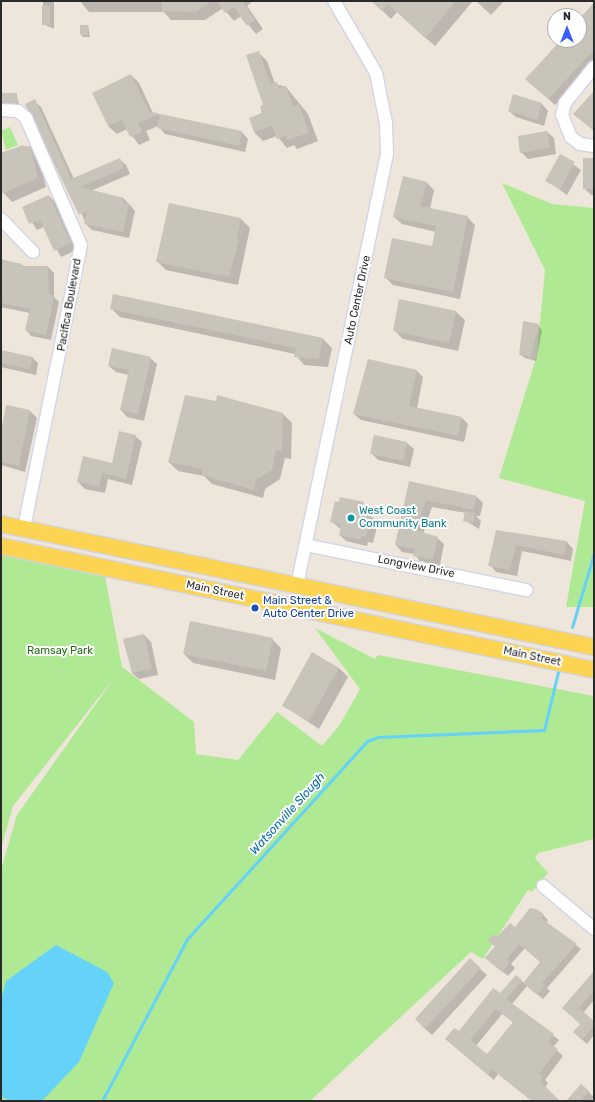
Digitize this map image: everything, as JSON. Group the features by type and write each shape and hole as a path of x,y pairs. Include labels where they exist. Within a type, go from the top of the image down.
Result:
{"main road":[{"name":"Main Street","path":"1,524 594,647"},
{"name":"Main Street","path":"1,546 594,670"},
{"name":"Auto Center Drive","path":"292,606 297,585"}],"street":[{"name":"Auto Center Drive","path":"297,585 388,154 386,123 376,73 334,1"},
{"path":"594,67 567,100 562,115 571,137 580,144 594,146"},
{"name":"Pacifica Boulevard","path":"1,110 18,111 26,118 81,243 74,293 24,528"},
{"path":"1,219 33,252"},
{"name":"Longview Drive","path":"306,545 526,590"},
{"path":"543,886 594,929"}],"green space":[{"path":"10,127 18,145 6,150 1,131"},
{"path":"502,183 552,204 594,208 594,607 566,607 585,501 499,478 537,355 545,270"},
{"name":"Ramsay Park","path":"1,550 104,571 122,667 194,722 196,754 238,760 277,712 322,746 339,726 360,689 315,628 375,659 378,655 594,696 594,839 538,853 535,858 548,873 532,892 528,890 483,959 471,952 310,1101 1,1101 1,870 17,815 115,677 13,806 1,849"}],"water":[{"path":"56,945 107,972 114,983 79,1062 42,1101 12,1101 1,1097 1,1000 6,981"}],"building":[{"path":"162,1 212,1 196,12 162,11"},
{"path":"217,1 242,1 255,20 247,26 234,7 225,13"},
{"path":"371,1 456,1 425,38 388,4 382,11"},
{"path":"594,3 594,50 548,99 525,79 554,48 587,48 587,10"},
{"path":"42,6 50,6 50,25 42,25"},
{"path":"80,25 88,25 88,35 80,35"},
{"path":"259,51 270,84 277,82 279,88 286,86 293,106 299,104 309,133 287,140 286,136 277,139 272,126 254,132 249,118 262,113 260,106 263,105 246,55"},
{"path":"131,74 149,111 160,114 138,123 142,132 130,137 122,120 108,126 92,93"},
{"path":"594,91 594,131 573,114"},
{"path":"1,93 17,93 17,103 1,103"},
{"path":"513,94 542,103 537,120 508,111"},
{"path":"35,99 71,179 120,158 124,168 80,187 124,198 123,203 129,204 123,232 84,224 87,211 79,215 25,104"},
{"path":"160,114 242,131 239,146 157,128"},
{"path":"547,131 550,148 520,153 518,136"},
{"path":"23,145 24,148 30,146 38,178 1,194 1,154"},
{"path":"560,154 575,162 560,189 545,181"},
{"path":"583,158 594,158 594,189 583,189"},
{"path":"403,176 427,182 421,206 468,216 453,292 384,278 392,238 432,246 436,226 393,217"},
{"path":"49,195 71,243 54,251 40,220 29,224 22,207"},
{"path":"169,203 241,218 237,240 239,240 229,277 156,262"},
{"path":"1,260 23,264 18,266 48,266 49,294 54,295 46,335 25,330 30,309 1,303"},
{"path":"113,294 323,338 319,359 294,357 296,348 110,309"},
{"path":"399,299 456,311 449,343 393,331"},
{"path":"523,321 539,324 531,357 519,355"},
{"path":"112,348 151,357 138,414 120,410 129,370 108,366"},
{"path":"1,350 33,357 30,369 1,363"},
{"path":"368,359 417,370 409,406 462,417 458,436 353,414"},
{"path":"185,395 216,401 217,395 283,413 282,451 276,450 272,470 256,480 254,490 202,475 203,469 168,462"},
{"path":"6,405 30,410 19,466 1,462 1,432"},
{"path":"119,431 136,435 126,479 102,473 99,487 77,482 83,456 112,463"},
{"path":"374,435 407,442 403,461 370,454"},
{"path":"409,481 477,496 473,510 426,500 416,530 438,537 433,559 413,556 414,549 395,545"},
{"name":"West Coast Community Bank","path":"340,497 364,502 362,512 371,514 366,537 361,536 360,540 339,535 341,525 330,522 335,501 339,502"},
{"path":"465,511 475,513 473,523 463,521"},
{"path":"496,530 567,541 564,555 516,545 510,570 488,566"},
{"path":"190,621 273,638 266,671 183,654"},
{"path":"144,634 152,669 132,673 123,639"},
{"path":"312,652 339,668 309,721 282,706"},
{"path":"530,908 536,909 544,914 541,918 577,944 542,983 545,985 537,995 523,983 540,962 519,944 507,959 510,962 502,972 485,958 495,946 488,941 493,934 497,937 510,923 515,927"},
{"path":"470,958 481,968 425,1029 415,1019"},
{"path":"594,971 594,991 579,1008 594,1021 594,1026 582,1040 573,1032 580,1024 562,1008"},
{"path":"516,975 522,980 506,999 554,1034 548,1042 558,1049 539,1074 543,1076 540,1081 560,1101 532,1101 492,1069 488,1075 445,1039 454,1028 459,1031 493,988 500,993","holes":["496,1009 513,1022 487,1054 470,1040"]},
{"path":"581,1084 589,1091 581,1101 566,1101"}],"waterway":[{"name":"Watsonville Slough","path":"572,627 594,553"},
{"name":"Watsonville Slough","path":"102,1101 187,939 367,741 378,737 544,730 558,672"}],"place":[{"name":"West Coast Community Bank","path":"351,518"},
{"name":"Main Street & Auto Center Drive","path":"255,608"}]}
